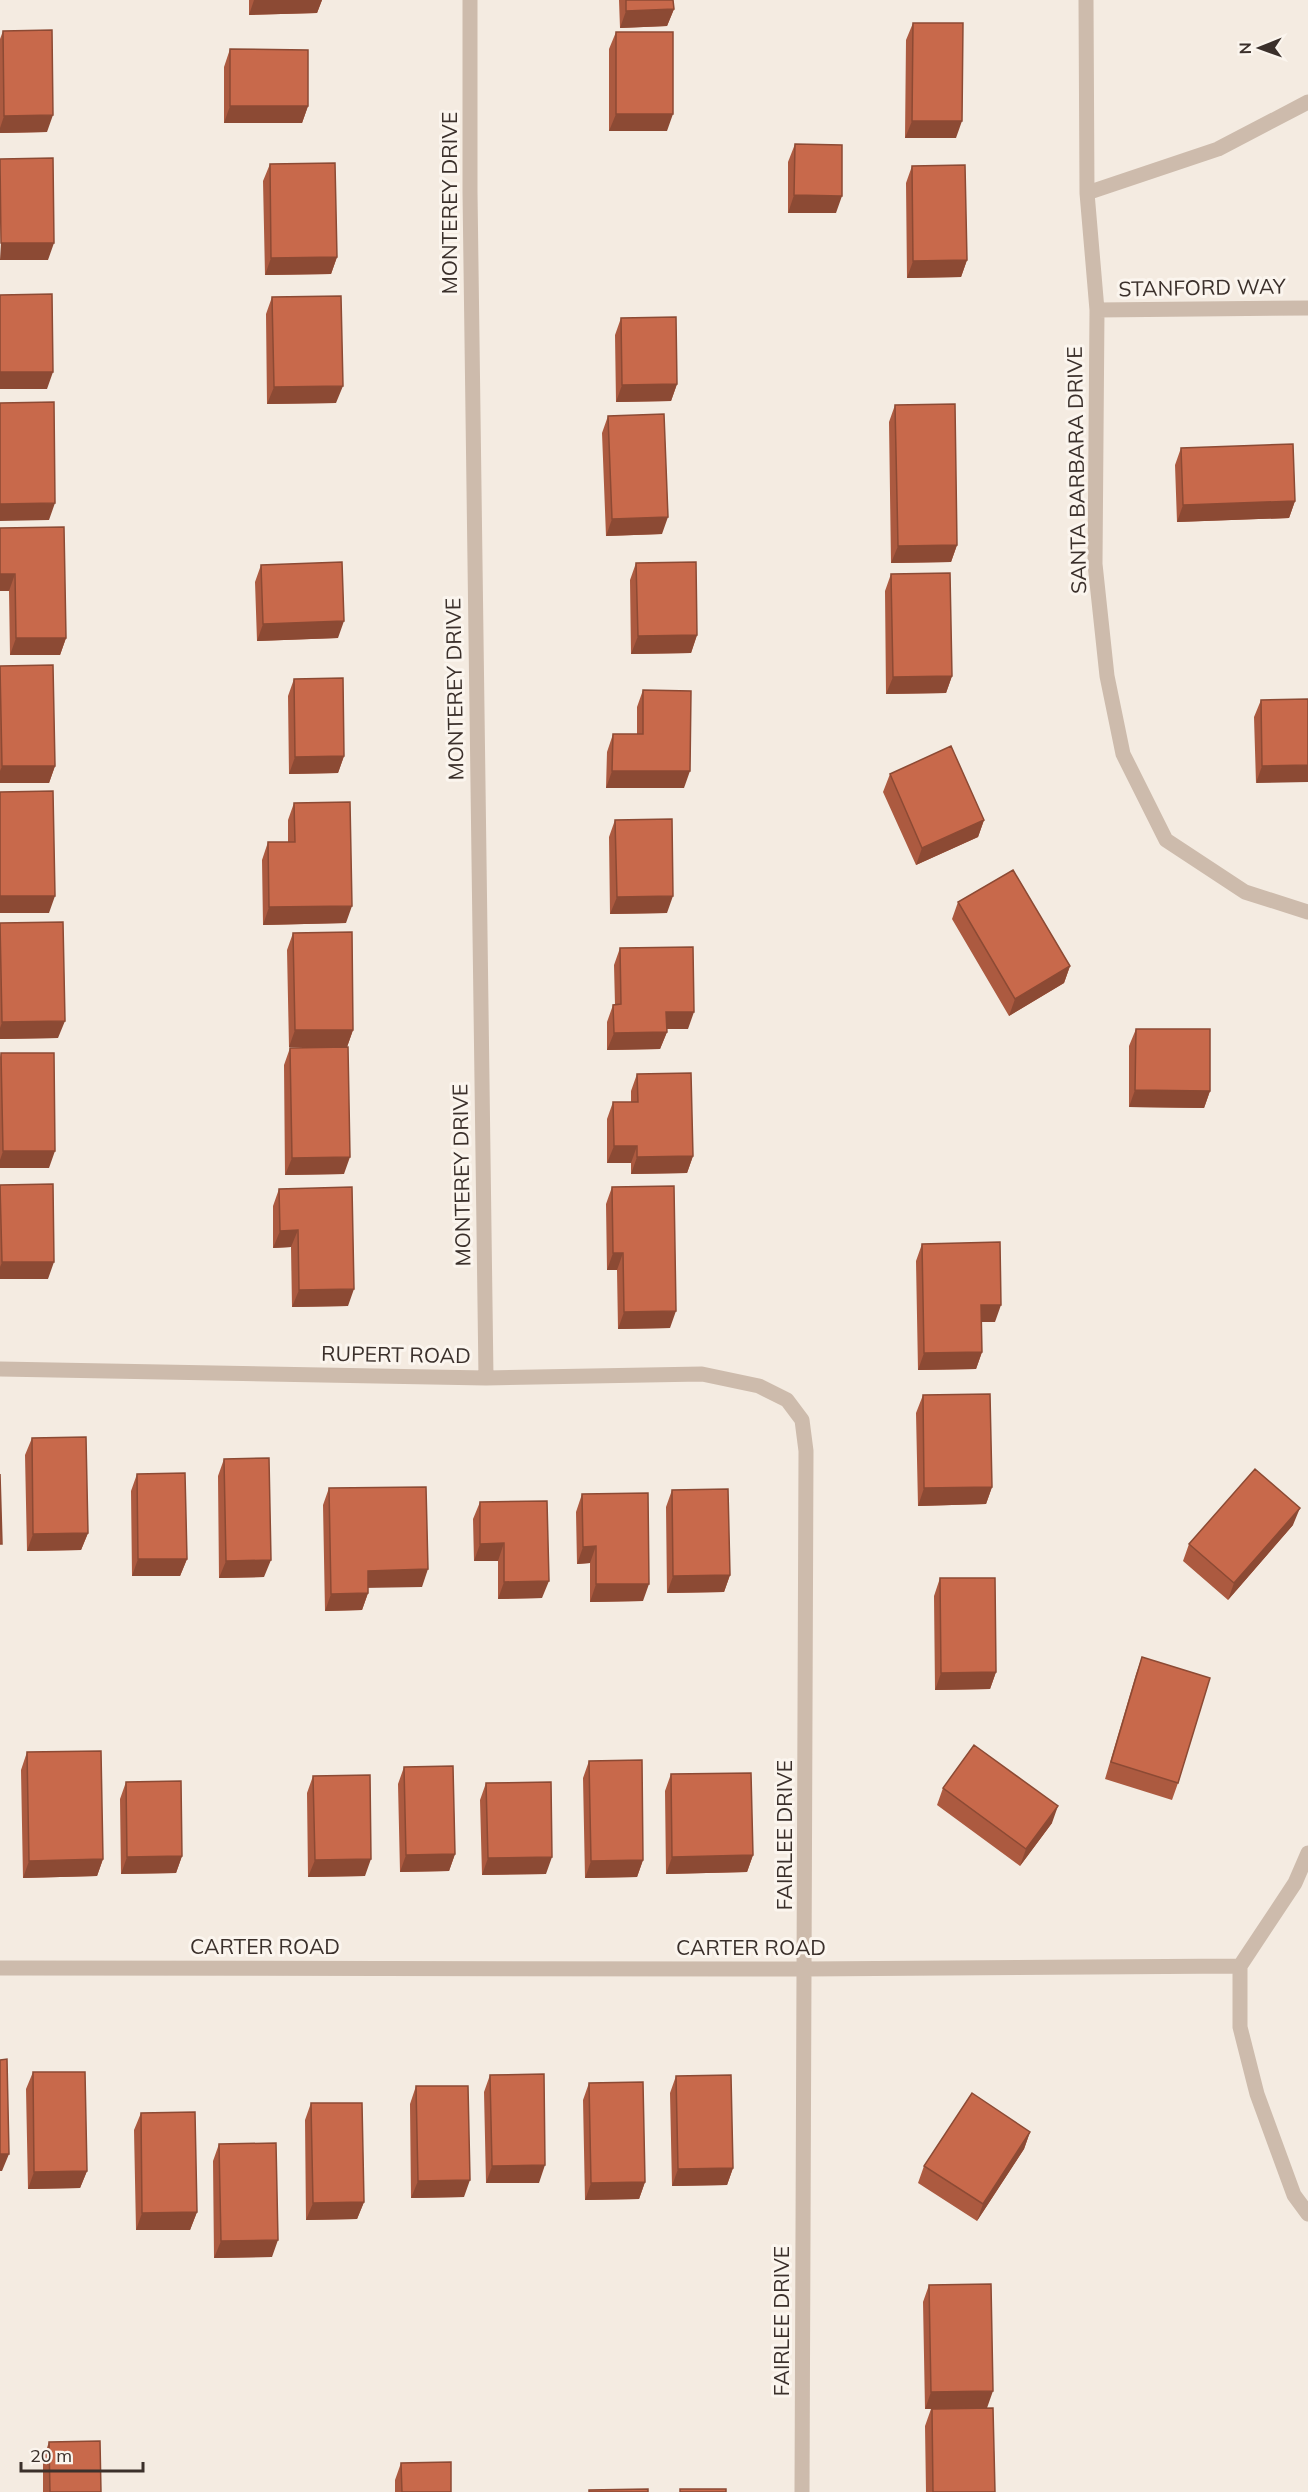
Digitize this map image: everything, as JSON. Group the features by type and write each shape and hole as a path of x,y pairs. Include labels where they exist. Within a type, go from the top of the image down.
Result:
{"street":[{"name":"MONTEREY DRIVE","path":"470,0 472,371 486,1378"},
{"name":"SANTA BARBARA DRIVE","path":"1086,0 1087,193 1097,310 1095,564 1107,675 1123,754 1166,840 1245,892 1308,912"},
{"path":"1087,193 1218,149 1308,102"},
{"name":"STANFORD WAY","path":"1097,310 1308,308"},
{"name":"RUPERT ROAD","path":"0,1369 486,1378 702,1374 759,1386 787,1400"},
{"name":"FAIRLEE DRIVE","path":"787,1400 802,1420 806,1451 802,2492"},
{"path":"1308,1853 1295,1884 1240,1966 1240,2027 1257,2094 1294,2195 1308,2214"},
{"name":"CARTER ROAD","path":"0,1968 805,1969 1240,1966"}],"building":[{"path":"626,0 673,0 674,9 626,11"},
{"path":"913,23 963,23 962,121 912,121"},
{"path":"52,30 53,115 4,116 3,31"},
{"path":"616,32 673,32 673,114 616,114"},
{"path":"230,49 308,50 308,106 230,106"},
{"path":"795,144 842,145 842,196 794,195"},
{"path":"53,158 54,243 1,243 0,159"},
{"path":"335,163 337,257 271,258 270,164"},
{"path":"965,165 967,260 913,261 912,166"},
{"path":"52,294 53,372 0,372 0,295"},
{"path":"341,296 343,386 274,387 272,297"},
{"path":"676,317 677,384 622,385 621,318"},
{"path":"54,402 55,503 0,504 0,403"},
{"path":"955,404 957,545 898,546 895,405"},
{"path":"664,414 668,517 612,519 608,416"},
{"path":"1293,444 1295,501 1183,505 1181,448"},
{"path":"64,527 66,638 16,638 15,574 0,574 0,528"},
{"path":"342,562 344,621 263,624 261,565"},
{"path":"696,562 697,635 638,636 636,563"},
{"path":"950,573 952,676 893,677 891,574"},
{"path":"53,665 55,766 2,766 0,666"},
{"path":"343,678 344,756 295,757 294,679"},
{"path":"643,690 691,691 690,771 612,771 613,734 643,734"},
{"path":"1308,699 1308,765 1262,766 1261,700"},
{"path":"951,746 984,820 922,848 890,774"},
{"path":"53,791 55,896 0,896 0,792"},
{"path":"350,802 352,906 269,907 268,842 295,842 294,803"},
{"path":"672,819 673,896 617,897 615,820"},
{"path":"1013,870 1070,966 1015,999 958,902"},
{"path":"63,922 65,1021 2,1022 0,923"},
{"path":"352,932 353,1030 295,1030 293,933"},
{"path":"693,947 694,1012 666,1012 667,1032 614,1033 613,1005 621,1004 620,948"},
{"path":"1136,1029 1210,1029 1210,1091 1135,1090"},
{"path":"348,1047 350,1157 292,1158 290,1048"},
{"path":"1,1053 54,1053 55,1151 3,1151"},
{"path":"691,1073 693,1156 637,1157 637,1146 614,1146 613,1102 638,1102 637,1074"},
{"path":"53,1184 54,1262 2,1262 0,1185"},
{"path":"674,1186 676,1311 624,1312 623,1253 613,1253 612,1187"},
{"path":"352,1187 354,1289 299,1290 298,1230 280,1231 279,1189"},
{"path":"1000,1242 1001,1305 981,1305 982,1352 924,1353 922,1244"},
{"path":"990,1394 992,1487 924,1488 923,1395"},
{"path":"86,1437 88,1533 33,1534 32,1438"},
{"path":"269,1458 271,1560 226,1561 224,1459"},
{"path":"1255,1469 1300,1508 1234,1583 1189,1544"},
{"path":"185,1473 187,1559 138,1559 137,1474"},
{"path":"0,1474 2,1544 0,1544"},
{"path":"426,1487 428,1569 368,1571 368,1593 331,1594 329,1488"},
{"path":"728,1489 730,1575 673,1576 672,1490"},
{"path":"648,1493 649,1584 596,1584 596,1546 583,1547 582,1494"},
{"path":"547,1501 549,1581 504,1582 504,1543 480,1544 480,1502"},
{"path":"940,1578 995,1578 996,1672 941,1673"},
{"path":"1142,1657 1210,1678 1178,1783 1111,1762"},
{"path":"974,1745 1058,1806 1026,1849 943,1788"},
{"path":"101,1751 103,1859 29,1861 27,1752"},
{"path":"642,1760 643,1860 591,1861 589,1761"},
{"path":"453,1766 455,1854 406,1855 404,1767"},
{"path":"751,1773 753,1855 672,1857 671,1774"},
{"path":"370,1775 371,1859 315,1860 313,1776"},
{"path":"181,1781 182,1856 127,1857 126,1782"},
{"path":"551,1782 552,1857 488,1858 486,1783"},
{"path":"7,2059 9,2154 0,2154 0,2060"},
{"path":"33,2072 85,2072 87,2171 34,2172"},
{"path":"544,2074 545,2165 492,2166 490,2075"},
{"path":"731,2075 733,2168 678,2169 676,2076"},
{"path":"643,2082 645,2182 591,2183 589,2083"},
{"path":"416,2086 468,2086 470,2180 418,2181"},
{"path":"972,2093 1030,2132 983,2204 924,2166"},
{"path":"311,2103 362,2103 364,2202 313,2203"},
{"path":"195,2112 197,2212 142,2213 141,2113"},
{"path":"276,2143 278,2240 221,2241 219,2144"},
{"path":"991,2284 993,2391 931,2392 929,2285"},
{"path":"993,2408 995,2492 933,2492 932,2409"},
{"path":"100,2441 101,2492 50,2492 49,2442"},
{"path":"451,2462 451,2492 402,2492 401,2463"},
{"path":"648,2489 648,2492 589,2492 589,2490"},
{"path":"680,2489 726,2489 726,2492 680,2492"}]}
